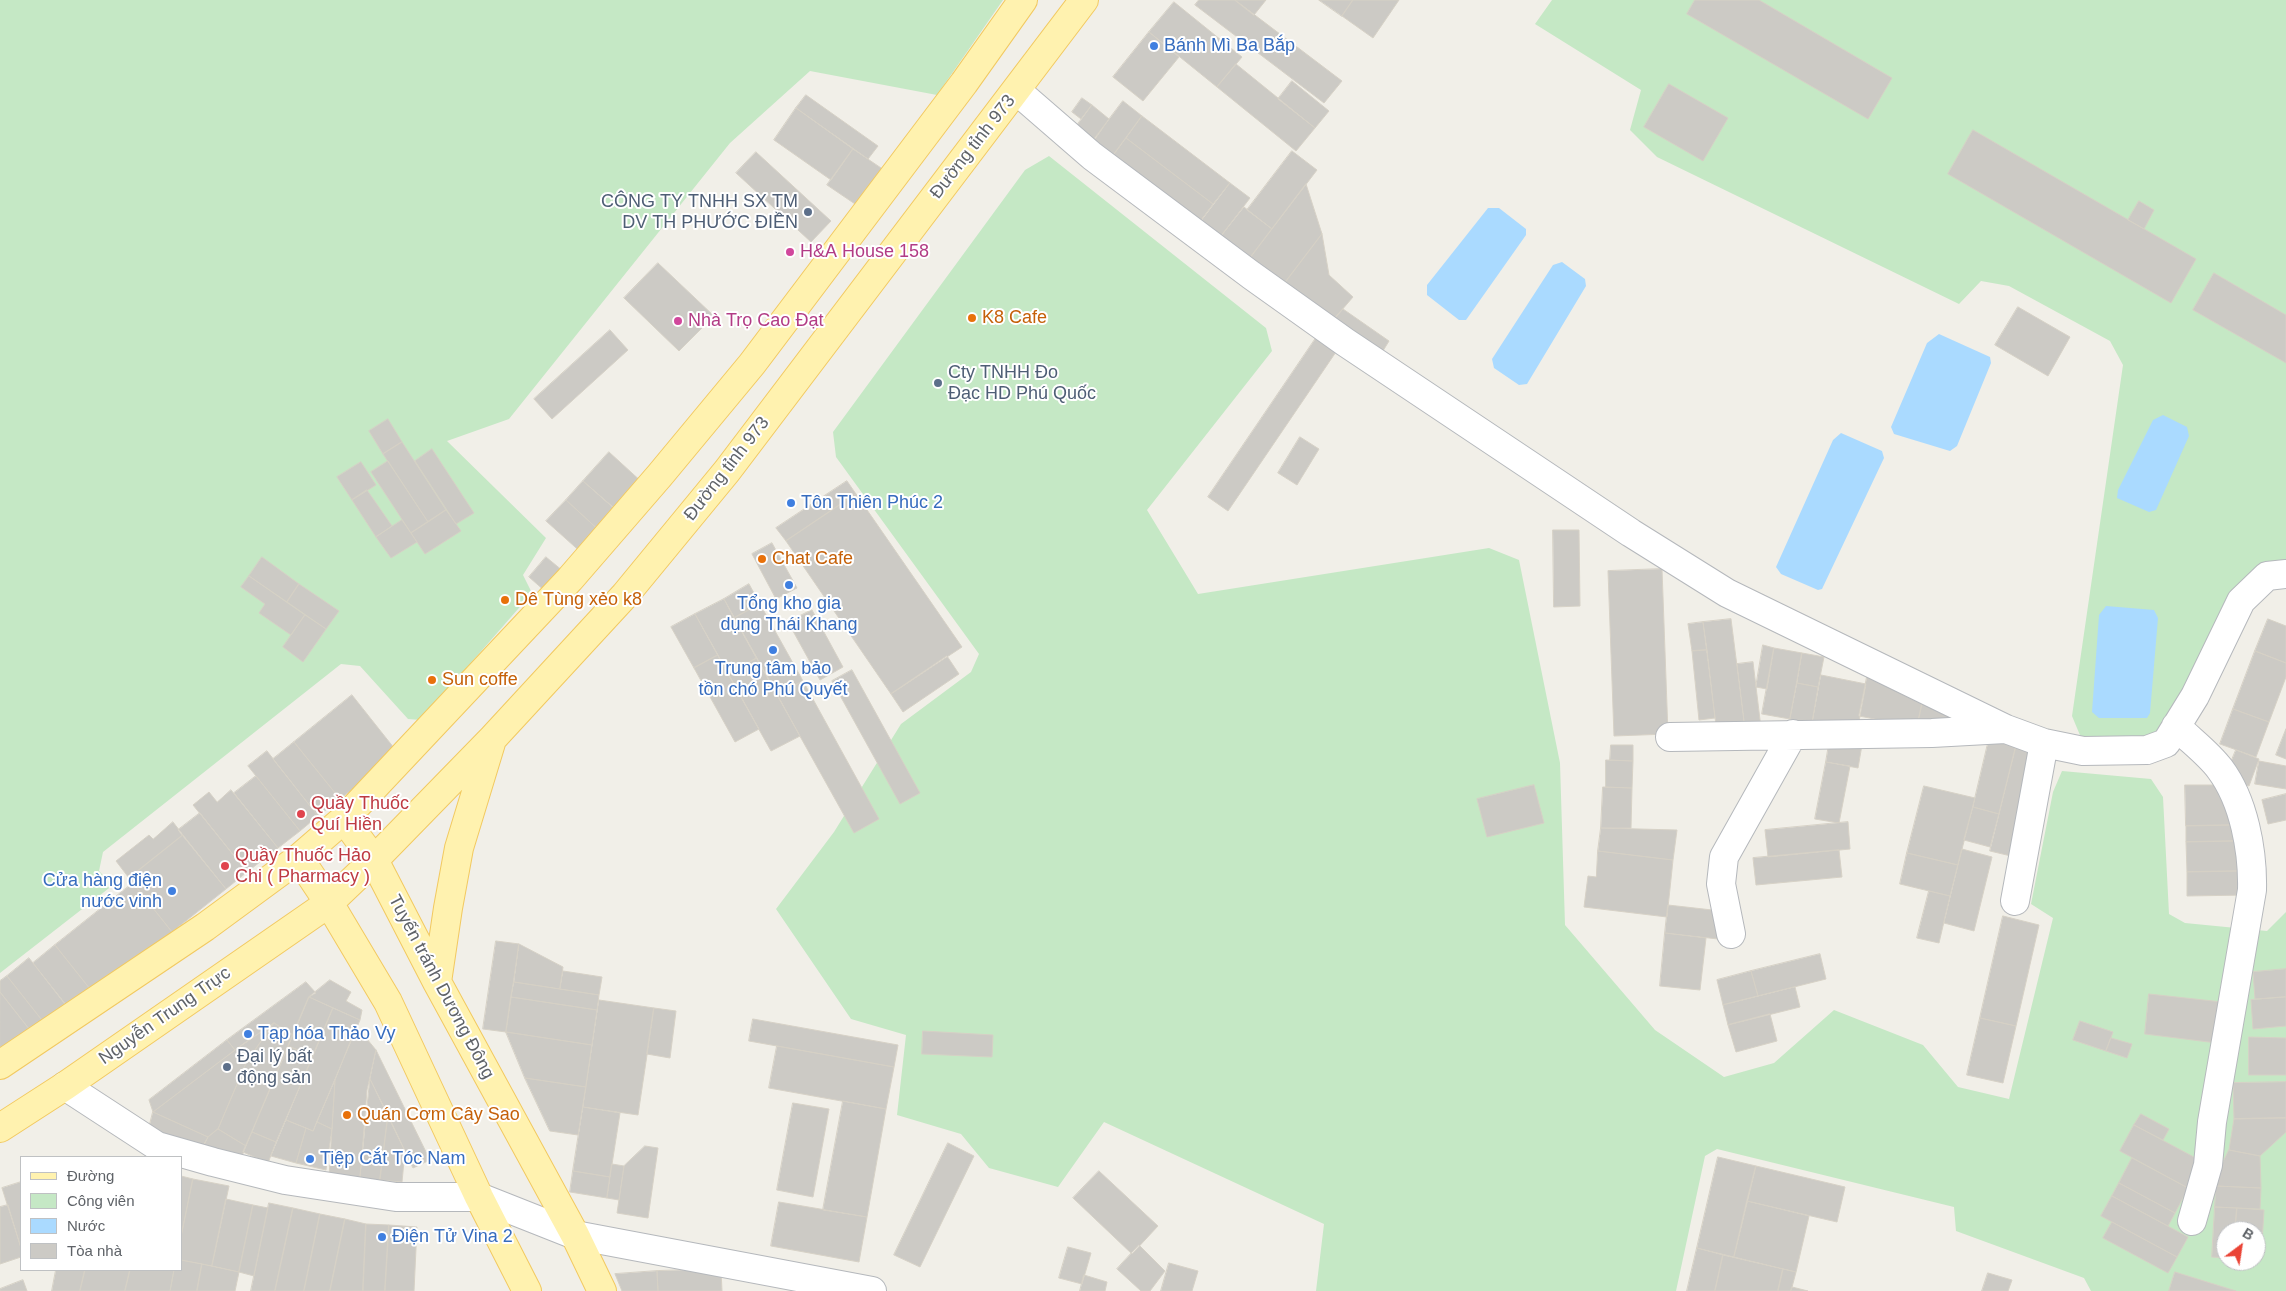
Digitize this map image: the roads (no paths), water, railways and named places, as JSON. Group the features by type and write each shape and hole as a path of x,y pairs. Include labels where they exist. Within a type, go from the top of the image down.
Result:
{"main road":[{"path":"0,1064 205,928 299,858 344,819 570,579 660,475 752,364 964,83 1023,0"},
{"name":"Đường tỉnh 973","path":"329,902 374,860 493,738 625,595 721,478 1084,0"},
{"path":"437,982 459,848 493,738"},
{"name":"Tuyến tránh Dương Đông","path":"344,819 374,860 437,982 575,1235 602,1291"},
{"path":"299,858 329,902 388,1002 478,1197 526,1291"},
{"name":"Nguyễn Trung Trực","path":"0,1128 65,1086 329,902"}],"street":[{"path":"1009,101 1092,156 1259,281 1345,342 1630,534 1727,593 2006,729 2044,743 2083,751 2147,750 2166,743 2195,696 2241,601 2267,576 2286,574"},
{"path":"2176,726 2220,770 2238,804 2253,864 2252,890 2217,1094 2208,1165 2192,1221"},
{"path":"1670,737 1932,733 2006,729"},
{"path":"1731,934 1721,884 1724,858 1793,734"},
{"path":"2015,901 2044,743"},
{"path":"65,1086 157,1146 213,1162 284,1180 396,1197 478,1197 575,1235 872,1291"}],"water":[{"path":"1488,208 1499,208 1526,229 1526,235 1466,320 1459,320 1427,295 1427,285"},
{"path":"1562,262 1585,279 1586,286 1527,384 1519,385 1494,368 1492,359 1553,265"},
{"path":"1939,334 1990,357 1991,363 1957,446 1950,451 1894,434 1891,427 1927,343"},
{"path":"2163,415 2187,427 2189,436 2156,510 2149,512 2117,498 2118,490 2153,420"},
{"path":"1841,433 1882,451 1884,458 1822,589 1818,590 1781,574 1776,567 1833,440"},
{"path":"2106,606 2154,610 2158,618 2150,713 2147,718 2099,718 2092,712 2099,615"}],"place":[{"name":"Bánh Mì Ba Bắp","path":"1154,46"},
{"name":"CÔNG TY TNHH SX TM DV TH PHƯỚC ĐIỀN","path":"808,212"},
{"name":"H&A House 158","path":"790,252"},
{"name":"K8 Cafe","path":"972,318"},
{"name":"Nhà Trọ Cao Đạt","path":"678,321"},
{"name":"Cty TNHH Đo Đạc HD Phú Quốc","path":"938,383"},
{"name":"Tôn Thiên Phúc 2","path":"791,503"},
{"name":"Chat Cafe","path":"762,559"},
{"name":"Tổng kho gia dụng Thái Khang","path":"789,585"},
{"name":"Dê Tùng xẻo k8","path":"505,600"},
{"name":"Trung tâm bảo tồn chó Phú Quyết","path":"773,650"},
{"name":"Sun coffe","path":"432,680"},
{"name":"Quầy Thuốc Quí Hiền","path":"301,814"},
{"name":"Quầy Thuốc Hảo Chi ( Pharmacy )","path":"225,866"},
{"name":"Cửa hàng điện nước vinh","path":"172,891"},
{"name":"Tạp hóa Thảo Vy","path":"248,1034"},
{"name":"Đại lý bất động sản","path":"227,1067"},
{"name":"Quán Cơm Cây Sao","path":"347,1115"},
{"name":"Tiệp Cắt Tóc Nam","path":"310,1159"},
{"name":"Điện Tử Vina 2","path":"382,1237"}]}
